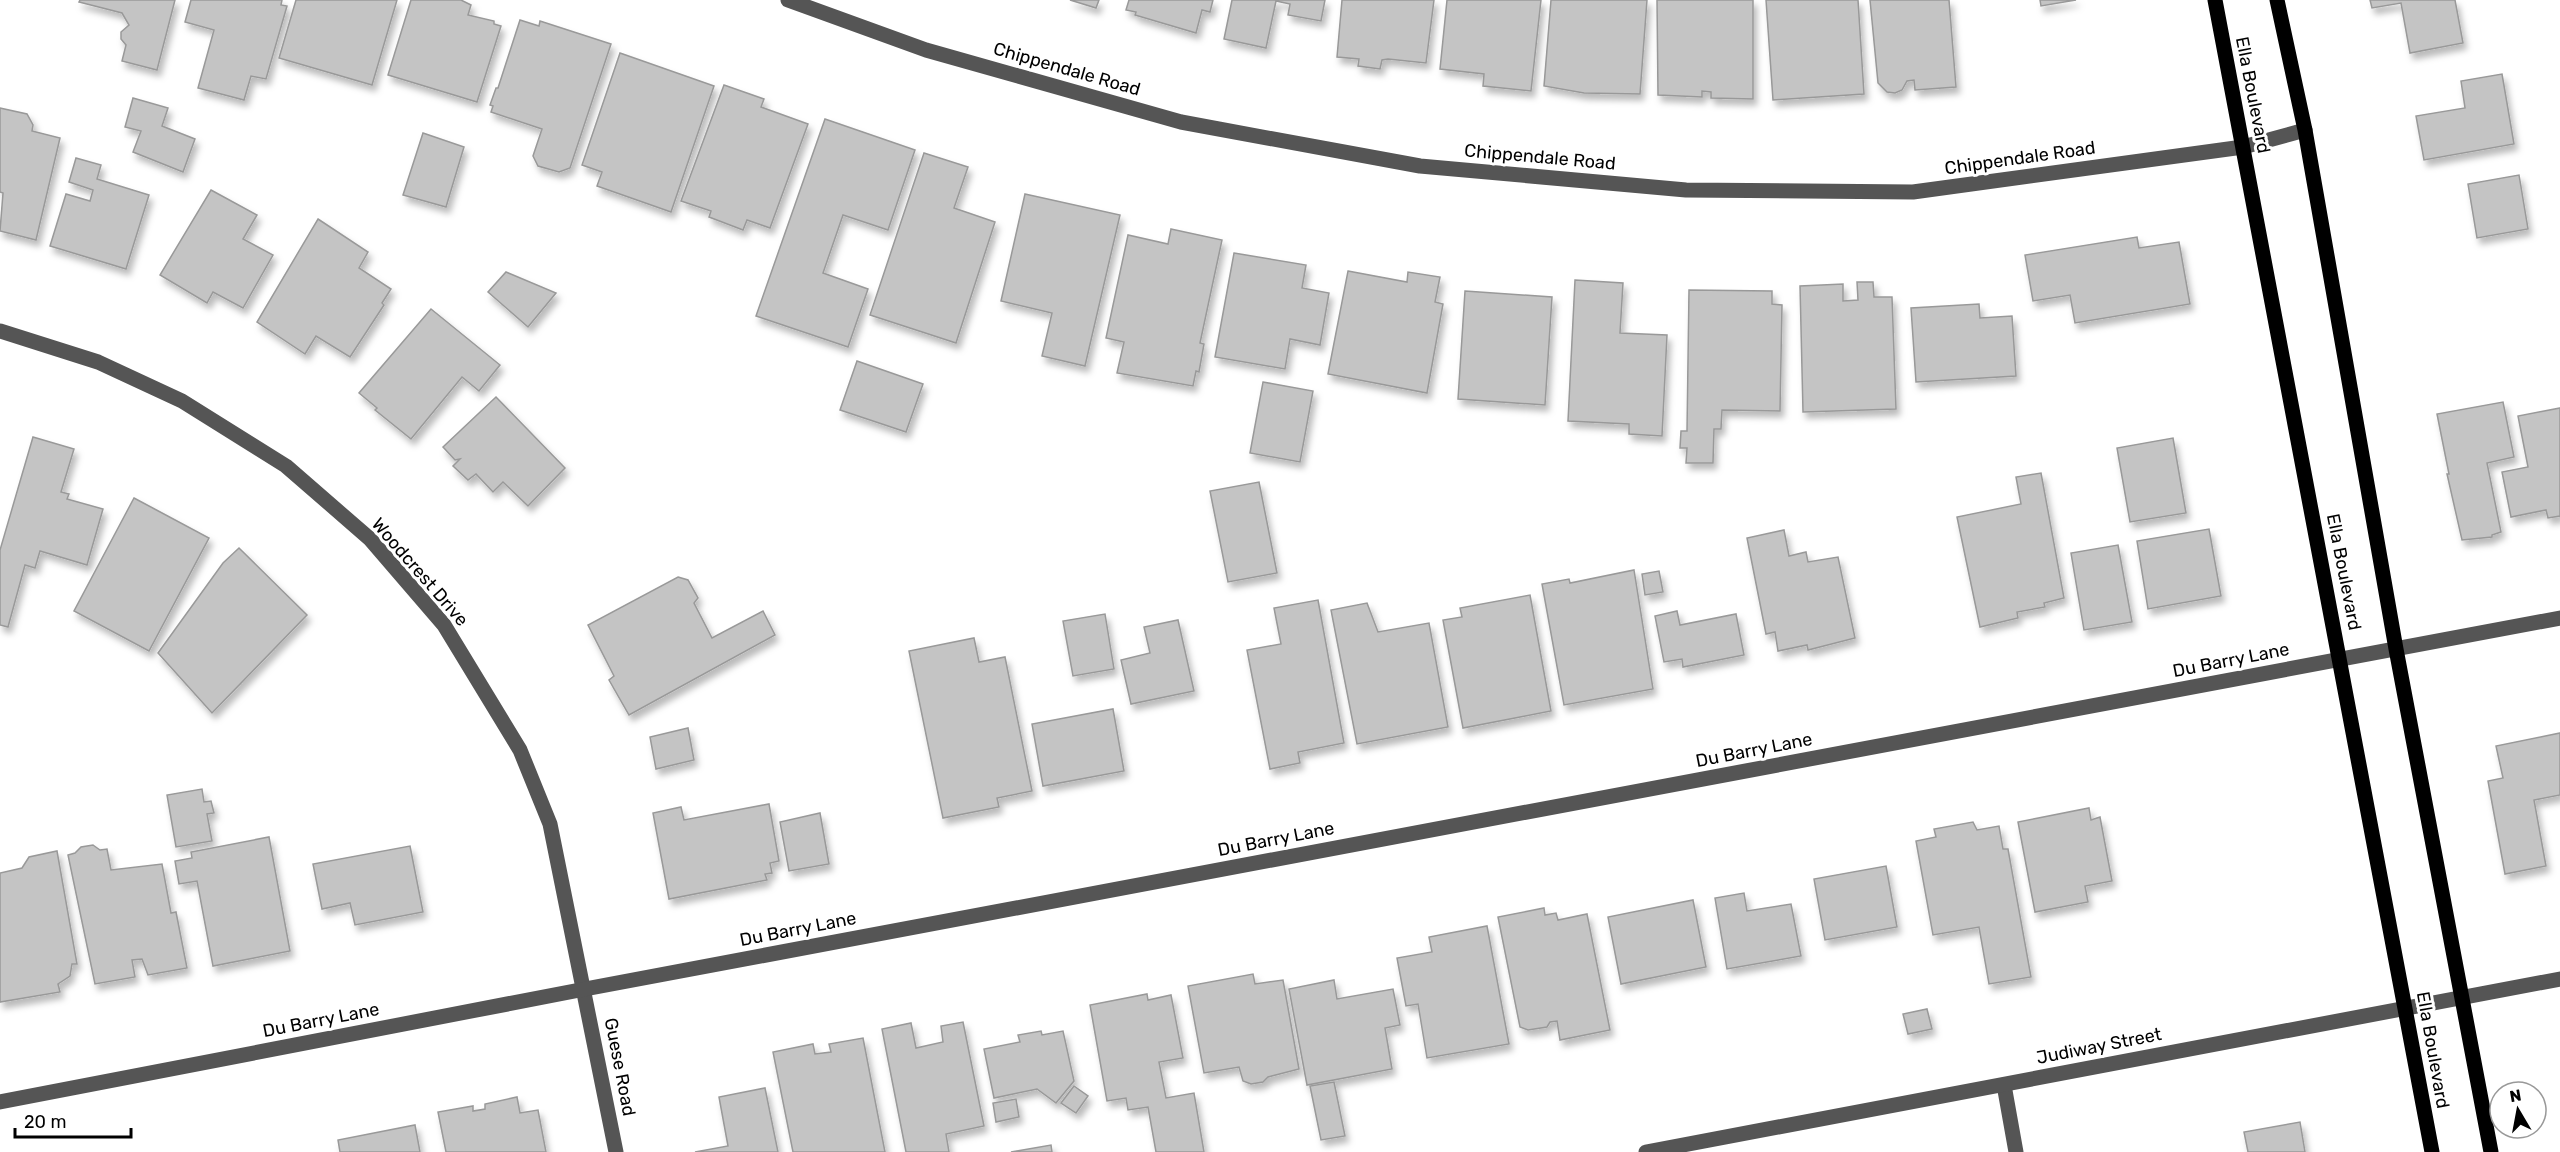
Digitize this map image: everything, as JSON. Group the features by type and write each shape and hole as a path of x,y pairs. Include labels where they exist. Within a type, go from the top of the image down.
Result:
{"main road":[{"name":"Ella Boulevard","path":"2215,0 2432,1152"},
{"name":"Ella Boulevard","path":"2277,0 2305,130 2396,649 2491,1152"}],"street":[{"name":"Chippendale Road","path":"788,0 926,50 1181,122 1420,166 1686,190 1913,192 2243,147 2305,130"},
{"name":"Woodcrest Drive","path":"0,331 98,362 182,401 286,466 370,539 444,625 520,750 550,824 585,989"},
{"name":"Du Barry Lane","path":"0,1102 585,989 2560,618"},
{"name":"Judiway Street","path":"1646,1152 2560,979"},
{"name":"Guese Road","path":"585,989 616,1152"},
{"path":"2004,1084 2016,1152"}],"building":[{"path":"80,0 175,0 157,70 122,61 126,45 121,39 121,32 129,25 122,13 79,2"},
{"path":"191,0 282,0 281,5 287,6 266,79 251,76 244,100 198,88 214,30 185,22"},
{"path":"296,0 397,0 372,85 279,58"},
{"path":"411,0 461,0 471,5 468,15 494,21 494,24 501,26 477,102 388,75"},
{"path":"1070,0 1099,0 1096,8"},
{"path":"1129,0 1213,0 1210,12 1202,10 1196,33 1135,15 1136,12 1126,10"},
{"path":"1232,0 1325,0 1321,21 1288,15 1290,4 1276,1 1266,48 1224,39"},
{"path":"1342,0 1434,0 1426,63 1388,59 1382,60 1380,69 1358,66 1359,59 1337,57"},
{"path":"1447,0 1541,0 1531,91 1483,86 1484,74 1440,69"},
{"path":"1551,0 1647,0 1640,94 1584,93 1544,86"},
{"path":"1657,0 1753,0 1753,99 1711,98 1711,92 1702,91 1702,97 1658,95"},
{"path":"1766,0 1858,0 1864,94 1773,100"},
{"path":"1870,0 1949,0 1956,87 1915,90 1914,80 1907,81 1902,90 1895,93 1887,92 1878,83"},
{"path":"2040,0 2076,0 2041,6"},
{"path":"2370,0 2455,0 2463,43 2410,53 2401,3 2372,8"},
{"path":"520,20 539,26 540,21 611,44 570,168 559,172 538,166 533,156 542,129 491,112 493,106 490,105 496,88 498,88"},
{"path":"620,53 714,86 671,212 597,186 602,172 582,165"},
{"path":"2502,74 2514,144 2424,160 2416,116 2465,108 2461,81"},
{"path":"724,85 764,99 761,107 808,124 770,228 747,220 743,230 709,217 711,211 681,201"},
{"path":"133,98 168,108 162,126 195,139 183,172 133,152 141,131 125,127"},
{"path":"0,108 27,114 33,125 32,131 60,138 36,240 0,231 3,193 0,192"},
{"path":"825,119 915,150 888,230 843,215 823,273 868,289 848,347 756,316"},
{"path":"423,133 464,147 446,207 403,195"},
{"path":"924,153 968,167 954,208 995,222 956,343 870,315"},
{"path":"76,158 101,165 97,179 149,195 126,269 50,246 66,194 90,201 93,190 69,182"},
{"path":"2519,175 2528,229 2477,238 2468,184"},
{"path":"211,190 257,215 243,239 273,255 243,308 213,292 207,303 160,275"},
{"path":"1025,194 1120,215 1085,366 1042,356 1052,313 1001,301"},
{"path":"318,219 368,252 359,268 391,289 382,303 384,305 350,357 316,336 305,354 257,322"},
{"path":"1171,229 1222,240 1200,343 1204,344 1199,372 1196,371 1193,386 1117,373 1124,342 1106,338 1128,235 1168,244"},
{"path":"2137,237 2139,248 2179,242 2190,304 2075,323 2070,295 2033,301 2025,255"},
{"path":"1234,253 1306,265 1302,288 1329,293 1320,345 1290,339 1285,369 1215,357"},
{"path":"1348,271 1407,282 1408,272 1440,277 1435,302 1443,304 1427,393 1328,374"},
{"path":"506,272 556,293 528,327 488,292"},
{"path":"1575,280 1623,283 1620,333 1667,335 1662,436 1629,434 1629,424 1568,421"},
{"path":"1857,282 1873,282 1874,297 1892,297 1896,409 1803,412 1800,286 1843,284 1843,301 1858,300"},
{"path":"1689,290 1772,291 1772,304 1782,305 1780,411 1722,410 1721,429 1714,429 1713,463 1686,463 1687,448 1680,448 1681,431 1687,431"},
{"path":"1465,291 1552,297 1545,405 1458,399"},
{"path":"1979,304 1980,318 2012,316 2016,376 1916,382 1911,308"},
{"path":"431,309 500,365 479,391 462,377 411,439 375,410 377,408 359,393"},
{"path":"857,361 923,384 906,432 840,410"},
{"path":"1263,382 1313,391 1300,462 1250,453"},
{"path":"496,397 565,468 528,506 503,482 493,492 476,474 468,480 453,466 460,459 455,460 443,447"},
{"path":"2503,402 2514,457 2487,463 2501,532 2492,537 2462,540 2447,474 2449,474 2437,414"},
{"path":"2560,408 2560,516 2548,518 2546,510 2511,517 2502,472 2528,467 2518,416"},
{"path":"33,437 74,449 61,492 69,494 67,499 103,509 87,565 40,551 35,568 25,565 8,627 0,625 0,550"},
{"path":"2173,438 2186,513 2130,522 2117,448"},
{"path":"2041,473 2064,598 2044,603 2045,607 2017,612 2018,618 1980,627 1957,517 2021,504 2016,477"},
{"path":"1259,482 1277,573 1228,582 1210,491"},
{"path":"134,498 209,538 149,651 74,611"},
{"path":"2209,529 2221,596 2148,609 2137,541"},
{"path":"1784,530 1789,556 1806,552 1808,562 1838,557 1855,638 1808,650 1807,645 1778,651 1775,632 1766,634 1747,538"},
{"path":"2118,545 2132,622 2084,630 2071,553"},
{"path":"239,548 307,615 212,713 158,653 223,563"},
{"path":"1634,570 1653,689 1564,705 1542,584 1569,579 1570,583"},
{"path":"1659,571 1663,592 1645,595 1642,574"},
{"path":"678,577 688,580 698,598 694,603 712,638 763,611 775,635 629,715 609,680 614,676 588,625"},
{"path":"1530,595 1551,711 1463,728 1443,620 1462,617 1460,608"},
{"path":"1318,600 1344,743 1298,752 1300,763 1270,769 1247,650 1281,644 1274,608"},
{"path":"1367,603 1378,632 1429,623 1448,727 1357,744 1331,610"},
{"path":"1677,611 1680,625 1736,614 1744,655 1683,667 1682,659 1664,662 1655,616"},
{"path":"1105,614 1114,669 1073,676 1063,621"},
{"path":"1178,620 1194,691 1131,704 1121,660 1150,653 1144,627"},
{"path":"974,638 979,662 1005,657 1032,791 997,798 999,807 943,818 909,651"},
{"path":"1113,709 1124,771 1043,786 1032,724"},
{"path":"688,728 694,760 656,769 650,737"},
{"path":"2560,733 2560,795 2534,800 2546,866 2505,874 2488,781 2503,778 2496,746"},
{"path":"202,789 204,802 211,801 214,813 207,814 212,841 176,847 167,795"},
{"path":"769,804 779,861 770,863 772,873 765,874 767,880 669,899 653,813 681,807 684,820"},
{"path":"2089,808 2091,820 2100,817 2112,881 2085,886 2088,902 2035,912 2018,822"},
{"path":"820,813 829,864 789,871 780,822"},
{"path":"1973,822 1977,830 1999,826 2003,849 2008,849 2031,977 1989,984 1979,927 1933,935 1916,841 1936,837 1934,829"},
{"path":"269,837 290,951 213,966 197,881 179,884 175,861 192,858 191,852"},
{"path":"93,845 100,850 107,849 111,870 162,864 171,913 176,912 187,968 148,975 142,959 132,960 135,977 95,984 68,855 75,853 81,847"},
{"path":"410,846 423,912 355,925 350,903 322,909 313,864"},
{"path":"57,851 77,964 72,964 70,976 58,984 60,992 0,1002 0,873 22,868 29,857"},
{"path":"1886,866 1897,927 1825,940 1814,879"},
{"path":"1744,893 1747,911 1791,904 1801,956 1727,969 1715,898"},
{"path":"1693,900 1706,967 1621,984 1608,917"},
{"path":"1544,908 1545,915 1556,913 1558,920 1587,914 1610,1030 1560,1040 1557,1021 1550,1022 1547,1027 1528,1030 1520,1027 1498,917"},
{"path":"1487,926 1509,1044 1427,1058 1418,1004 1406,1006 1397,958 1432,952 1429,937"},
{"path":"1253,974 1255,984 1283,980 1299,1069 1251,1084 1243,1081 1239,1067 1204,1073 1188,986"},
{"path":"1334,980 1337,999 1393,989 1400,1025 1385,1028 1392,1069 1307,1085 1289,989"},
{"path":"1147,994 1148,1000 1171,995 1183,1058 1159,1062 1166,1098 1194,1093 1204,1152 1156,1152 1148,1107 1128,1110 1126,1098 1107,1101 1090,1005"},
{"path":"1927,1009 1932,1029 1908,1034 1903,1014"},
{"path":"963,1022 984,1126 946,1134 949,1152 906,1152 882,1029 911,1023 916,1048 943,1042 941,1026"},
{"path":"1041,1031 1042,1035 1063,1031 1074,1081 1056,1103 1037,1089 994,1098 984,1049 1020,1042 1018,1035"},
{"path":"863,1038 885,1152 793,1152 773,1052 813,1044 815,1054 831,1052 829,1044"},
{"path":"1334,1082 1345,1136 1321,1140 1310,1086"},
{"path":"1074,1086 1088,1096 1076,1113 1061,1103"},
{"path":"765,1088 778,1152 695,1152 728,1146 719,1097"},
{"path":"517,1097 520,1113 538,1110 546,1152 446,1152 438,1112 473,1106 473,1111 485,1109 485,1104"},
{"path":"1016,1099 1019,1117 996,1122 993,1103"},
{"path":"2300,1122 2305,1152 2248,1152 2244,1132"},
{"path":"415,1125 420,1152 340,1152 338,1140"},
{"path":"1051,1145 1052,1152 1011,1152"}]}
